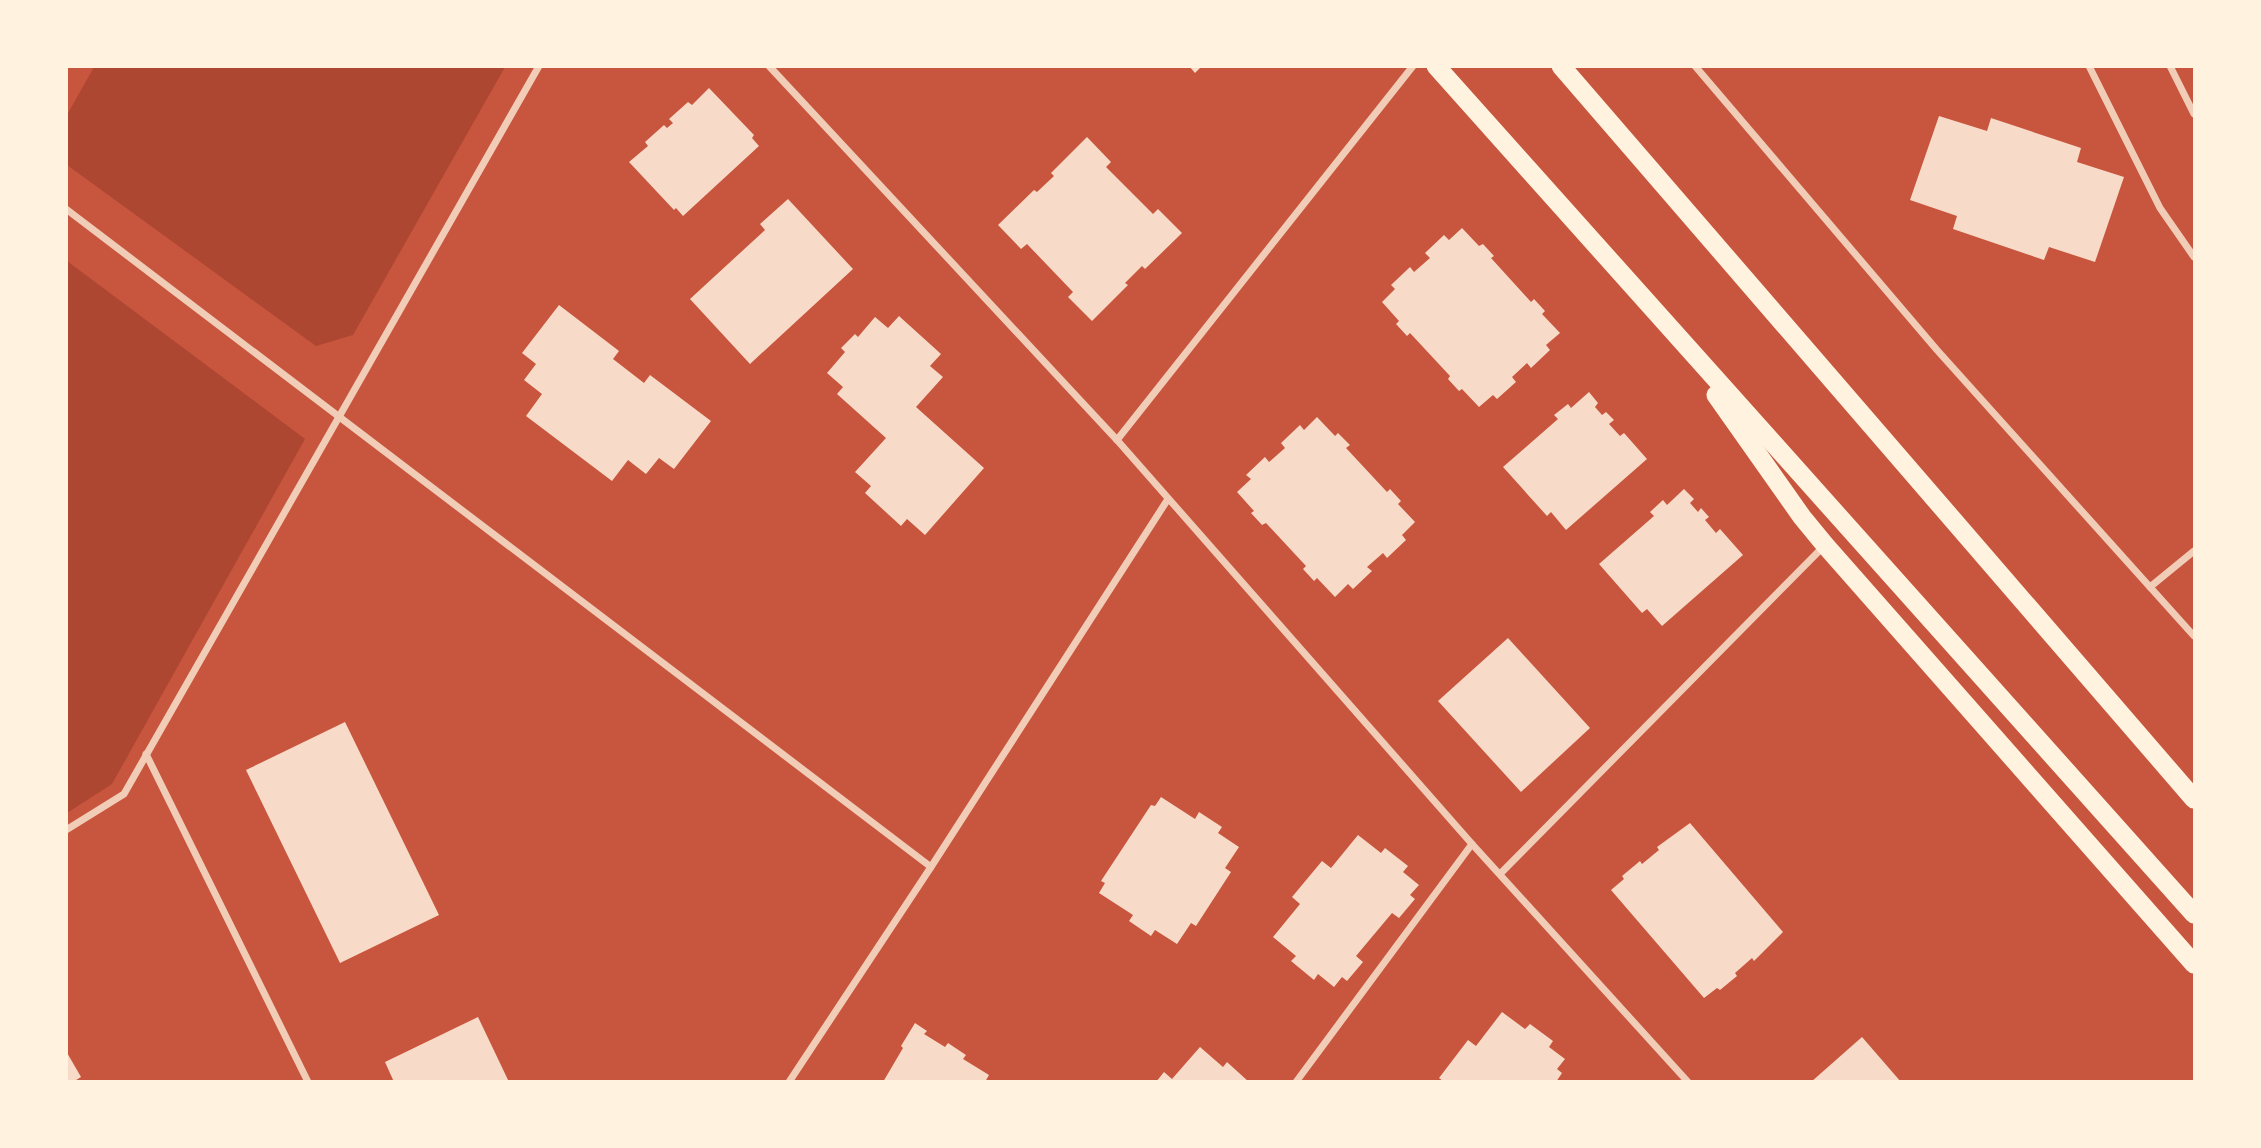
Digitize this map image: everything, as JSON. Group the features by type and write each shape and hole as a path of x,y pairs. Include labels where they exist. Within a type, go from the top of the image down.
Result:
{"highway":[{"path":"1436,66 2194,914"},
{"path":"1561,66 2194,799"},
{"path":"1668,326 1802,517 1825,545 2194,964"}],"street":[{"path":"66,830 124,794 539,66"},
{"path":"769,66 1116,440 1472,844 1688,1082"},
{"path":"1116,440 1413,66"},
{"path":"1695,66 1937,350 2194,636"},
{"path":"2089,66 2160,208 2194,257"},
{"path":"2170,66 2194,114"},
{"path":"66,209 931,867"},
{"path":"789,1082 1168,499"},
{"path":"1500,874 1825,545"},
{"path":"2150,587 2194,551"},
{"path":"146,754 308,1082"},
{"path":"1296,1082 1472,844"}],"shaded area":[{"path":"94,66 505,67 353,335 316,346 67,165 67,115"},
{"path":"67,261 305,439 112,784 67,813"}],"building":[{"path":"1189,66 1202,66 1195,73"},
{"path":"709,88 754,135 752,138 759,146 683,216 676,208 674,210 629,162 648,146 645,142 664,125 667,128 673,123 669,119 688,102 692,105"},
{"path":"1939,116 1987,131 1991,118 2081,148 2077,162 2124,177 2095,262 2049,247 2044,260 1953,229 1957,216 1910,200"},
{"path":"1087,137 1111,162 1106,167 1153,214 1158,209 1182,233 1145,269 1142,266 1125,283 1128,285 1092,321 1068,297 1073,292 1027,244 1021,249 998,225 1034,190 1037,192 1054,176 1051,173"},
{"path":"788,199 853,269 750,364 690,299 765,230 760,224"},
{"path":"1462,228 1479,246 1483,244 1494,256 1491,258 1531,302 1534,299 1545,311 1542,314 1560,333 1546,345 1550,350 1531,368 1527,363 1512,377 1516,382 1497,399 1493,395 1479,407 1462,389 1459,391 1448,379 1450,376 1410,333 1407,336 1396,324 1399,321 1382,302 1395,289 1391,285 1410,267 1414,272 1430,258 1425,253 1444,235 1449,240"},
{"path":"559,305 619,351 613,359 644,383 650,375 711,421 674,469 659,458 646,474 628,460 612,481 526,416 542,394 524,380 536,364 522,353"},
{"path":"899,316 941,354 930,366 943,377 916,407 984,468 925,535 907,519 901,526 865,493 871,486 855,472 886,438 837,394 843,387 827,373 845,352 841,348 855,334 858,337 875,317 888,328"},
{"path":"1589,392 1598,403 1595,407 1602,415 1606,412 1614,420 1609,424 1620,436 1624,433 1647,459 1566,530 1551,512 1547,516 1503,467 1558,419 1554,415 1568,404 1571,408"},
{"path":"1317,417 1335,436 1338,433 1350,445 1346,448 1387,492 1390,489 1401,501 1398,504 1415,522 1402,535 1406,540 1387,558 1383,553 1367,567 1372,571 1353,589 1348,584 1335,597 1317,578 1314,581 1303,569 1306,566 1266,523 1262,525 1237,492 1251,479 1246,475 1265,457 1269,462 1285,448 1281,443 1300,425 1304,430"},
{"path":"1684,489 1694,499 1690,503 1698,512 1701,508 1709,517 1705,520 1716,533 1720,529 1743,555 1662,626 1647,609 1642,613 1599,564 1654,516 1650,512 1663,500 1667,505"},
{"path":"1508,638 1590,728 1521,792 1438,701"},
{"path":"345,722 439,915 340,963 246,770"},
{"path":"1161,797 1195,819 1199,812 1222,827 1218,833 1239,847 1225,868 1231,872 1196,926 1191,923 1177,944 1155,930 1151,936 1129,921 1133,915 1099,893 1105,883 1101,881 1151,805 1155,806"},
{"path":"1690,823 1783,932 1754,961 1752,958 1735,973 1737,976 1720,990 1717,988 1704,998 1611,890 1624,879 1622,876 1640,861 1642,864 1659,850 1657,847"},
{"path":"1358,835 1381,853 1385,848 1408,866 1403,872 1419,885 1410,895 1415,899 1399,918 1392,913 1356,956 1363,962 1347,981 1342,977 1334,987 1318,974 1314,980 1291,961 1296,956 1273,937 1300,904 1292,897 1322,861 1331,868"},
{"path":"1502,1012 1525,1029 1530,1024 1553,1041 1549,1047 1565,1059 1557,1069 1562,1073 1556,1082 1444,1082 1439,1078 1468,1040 1476,1046"},
{"path":"478,1017 509,1082 394,1082 385,1062"},
{"path":"915,1023 927,1031 924,1034 945,1047 948,1043 966,1055 963,1059 989,1075 985,1082 883,1082"},
{"path":"1862,1037 1901,1082 1811,1082"},
{"path":"1200,1047 1223,1067 1227,1062 1249,1082 1156,1082 1164,1072 1172,1079"},
{"path":"66,1051 81,1077 73,1082 66,1082"}]}
